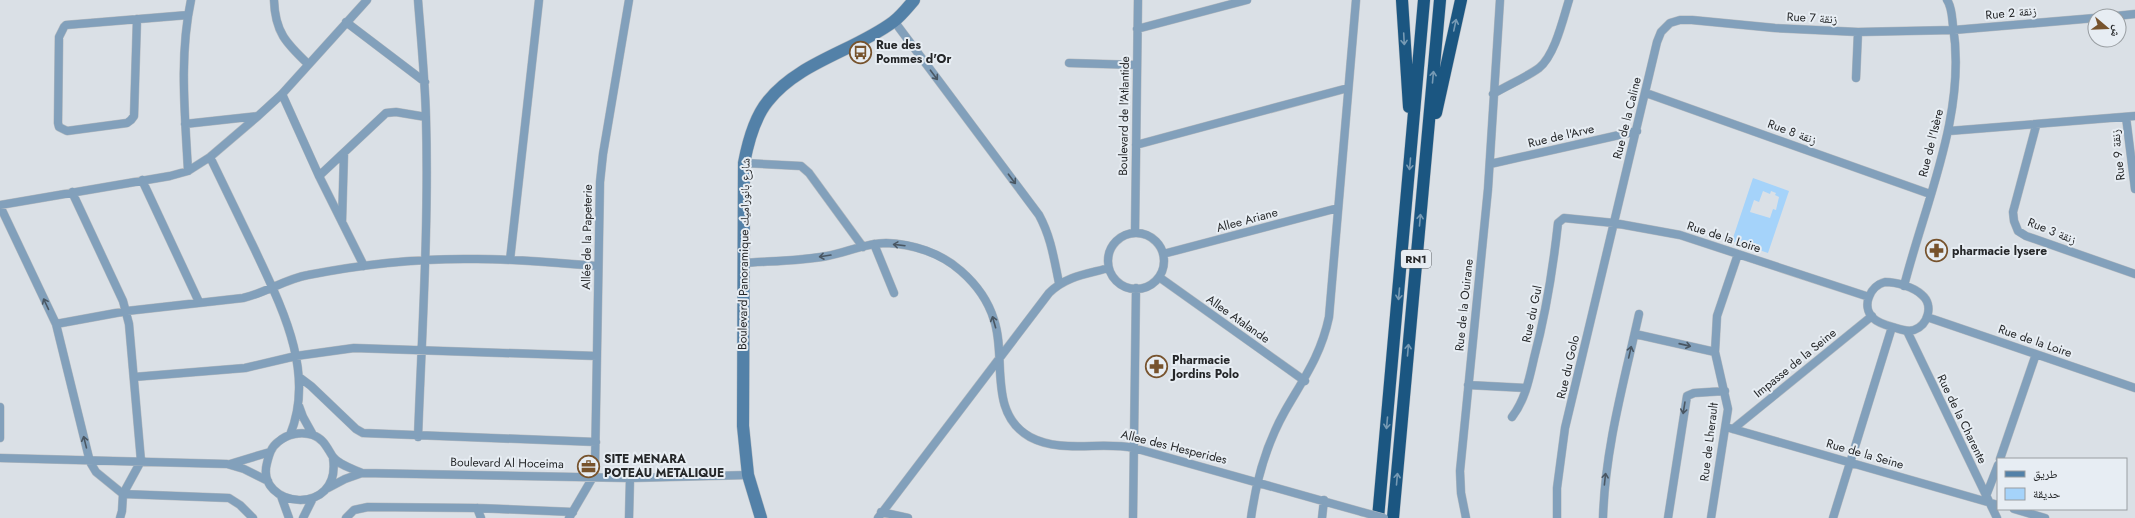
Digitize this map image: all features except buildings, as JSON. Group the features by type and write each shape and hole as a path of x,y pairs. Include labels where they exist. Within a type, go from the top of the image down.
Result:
{"highway":[{"path":"1402,0 1411,145"},
{"name":"RN1","path":"1378,518 1424,0"},
{"name":"RN1","path":"1393,518 1440,0"},
{"path":"1424,173 1461,0"}],"main road":[{"name":"Boulevard Panoramique شارع بانوراميك","path":"761,518 748,475 743,426 744,163 748,143 755,123 767,101 792,78 866,39 894,21 914,0"}],"street":[{"path":"188,171 185,124 185,45 188,15 192,0"},
{"path":"274,0 274,17 279,32 289,46 308,64"},
{"path":"253,518 240,505 229,498 123,494 96,472 90,462 56,324 0,205 188,171 210,157 282,94 367,0"},
{"path":"418,0 425,82 426,117 426,260 418,436"},
{"path":"510,260 539,0"},
{"name":"Allée de la Papeterie","path":"593,477 596,442 598,266 603,154 629,0"},
{"name":"Boulevard de l'Atlantide","path":"1135,233 1138,0"},
{"path":"1137,29 1247,0"},
{"path":"1251,518 1258,481 1276,429 1319,353 1329,317 1356,0"},
{"name":"Rue de la Ouirane","path":"1466,518 1461,493 1460,471 1490,164 1492,94 1500,0"},
{"path":"1492,94 1540,67 1546,60 1553,48 1569,0"},
{"name":"Rue de l'Isère","path":"1904,286 1949,131 1956,80 1956,51 1949,1"},
{"path":"137,19 134,116 132,120 127,123 67,131 59,127 58,107 61,30 66,25 137,19 188,15"},
{"name":"Rue 2 زنقة","path":"1954,30 2087,19"},
{"name":"Rue 7 زنقة","path":"1670,23 1692,20 1775,28 1858,32 1954,30"},
{"path":"894,21 1039,215 1047,229 1052,244 1059,283"},
{"path":"346,22 425,82"},
{"name":"Rue de la Caline","path":"1614,223 1657,42 1661,32 1670,23"},
{"path":"1856,78 1858,32"},
{"path":"1069,63 1137,66"},
{"path":"1136,145 1348,88"},
{"name":"Rue 8 زنقة","path":"1646,93 1930,194"},
{"path":"282,94 342,225 364,266"},
{"path":"319,176 386,114 396,112 426,117"},
{"path":"185,124 258,116"},
{"path":"1949,131 2036,126 2135,116"},
{"name":"Rue 9 زنقة","path":"2126,118 2135,190"},
{"name":"Rue 3 زنقة","path":"2036,126 2012,212 2018,231 2035,240 2135,274"},
{"name":"Rue de l'Arve","path":"1490,164 1637,131"},
{"path":"342,225 344,153"},
{"path":"210,157 273,288 285,317 296,356 299,377 298,403 290,435"},
{"path":"744,163 801,166 809,173 862,247"},
{"path":"142,180 199,302"},
{"path":"72,192 127,311 141,461 123,494 120,518"},
{"name":"Allee Ariane","path":"1163,254 1338,208"},
{"name":"Rue de la Loire","path":"1567,217 1614,223 1680,235 1869,297"},
{"name":"Rue du Gul","path":"1512,417 1519,408 1526,388 1550,289 1558,223 1561,219 1567,217"},
{"name":"Rue du Golo","path":"1557,518 1557,488 1565,428 1614,223"},
{"path":"1135,233 1152,238 1159,245 1163,254 1163,265 1158,277 1147,286 1136,288 1125,286 1118,282 1109,268 1108,257 1112,246 1122,237 1135,233"},
{"name":"Allee des Hesperides","path":"743,263 825,256 874,244 886,243 908,246 931,252 954,264 974,282 986,299 995,321 1001,394 1006,410 1015,423 1029,436 1049,444 1075,447 1117,444 1258,481 1384,518"},
{"path":"874,244 894,293"},
{"name":"Rue de Lherault","path":"1711,518 1729,428 1725,392 1714,352 1717,311 1738,254"},
{"path":"56,324 127,311 243,298 258,295 295,278 364,266 426,260 478,259 598,266"},
{"path":"880,515 1049,293 1059,283 1070,278 1109,268"},
{"name":"Allee Atalande","path":"1158,277 1304,381"},
{"path":"1882,283 1893,283 1904,286 1917,290 1924,297 1928,306 1927,317 1919,327 1907,331 1878,322 1868,309 1869,297 1875,287 1882,283"},
{"path":"1133,518 1136,288"},
{"path":"1603,518 1604,483 1609,448 1639,314"},
{"name":"Impasse de la Seine","path":"1729,428 1872,316"},
{"name":"Rue de la Loire","path":"1927,317 2135,388"},
{"path":"1833,518 1892,327"},
{"name":"Rue de la Charente","path":"1907,331 1988,499"},
{"path":"1635,334 1714,352"},
{"path":"134,378 245,368 296,356 354,348 597,356"},
{"path":"2000,458 2036,354"},
{"path":"299,377 311,386 359,431 370,434 596,442"},
{"path":"1468,385 1526,388"},
{"path":"1668,518 1686,399 1691,393 1725,392"},
{"path":"298,403 303,417 313,435"},
{"path":"0,408 2,414 0,438"},
{"name":"Rue de la Seine","path":"1729,428 1988,499 1995,513"},
{"path":"268,481 266,466 270,452 278,442 290,435 301,433 313,435 329,448 335,468 333,479 328,488 312,500 303,518"},
{"path":"227,464 270,452"},
{"path":"0,458 90,462 141,461 227,464 244,469 268,481 281,496 290,501 301,502 312,500"},
{"name":"Boulevard Al Hoceima","path":"333,458 362,473"},
{"path":"1988,499 1997,469"},
{"name":"Boulevard Al Hoceima","path":"328,488 344,479 362,473 630,478 748,475"},
{"path":"346,518 354,510 368,507 477,508 571,515 593,477"},
{"path":"629,518 630,478"},
{"path":"281,496 289,518"},
{"path":"1322,518 1324,500"},
{"path":"477,508 481,518"},
{"path":"2018,510 2046,518"},
{"path":"880,515 908,518"}],"green space":[{"path":"1753,178 1789,191 1768,253 1732,241","holes":["1763,191 1770,194 1771,191 1776,193 1775,195 1779,197 1776,210 1773,209 1770,218 1750,212 1754,200 1759,202"]}],"place":[{"name":"Rue des Pommes d'Or","path":"860,52"},
{"name":"pharmacie lysere","path":"1936,251"},
{"name":"Pharmacie Jordins Polo","path":"1156,367"},
{"name":"SITE MENARA POTEAU METALIQUE","path":"589,466"}]}
